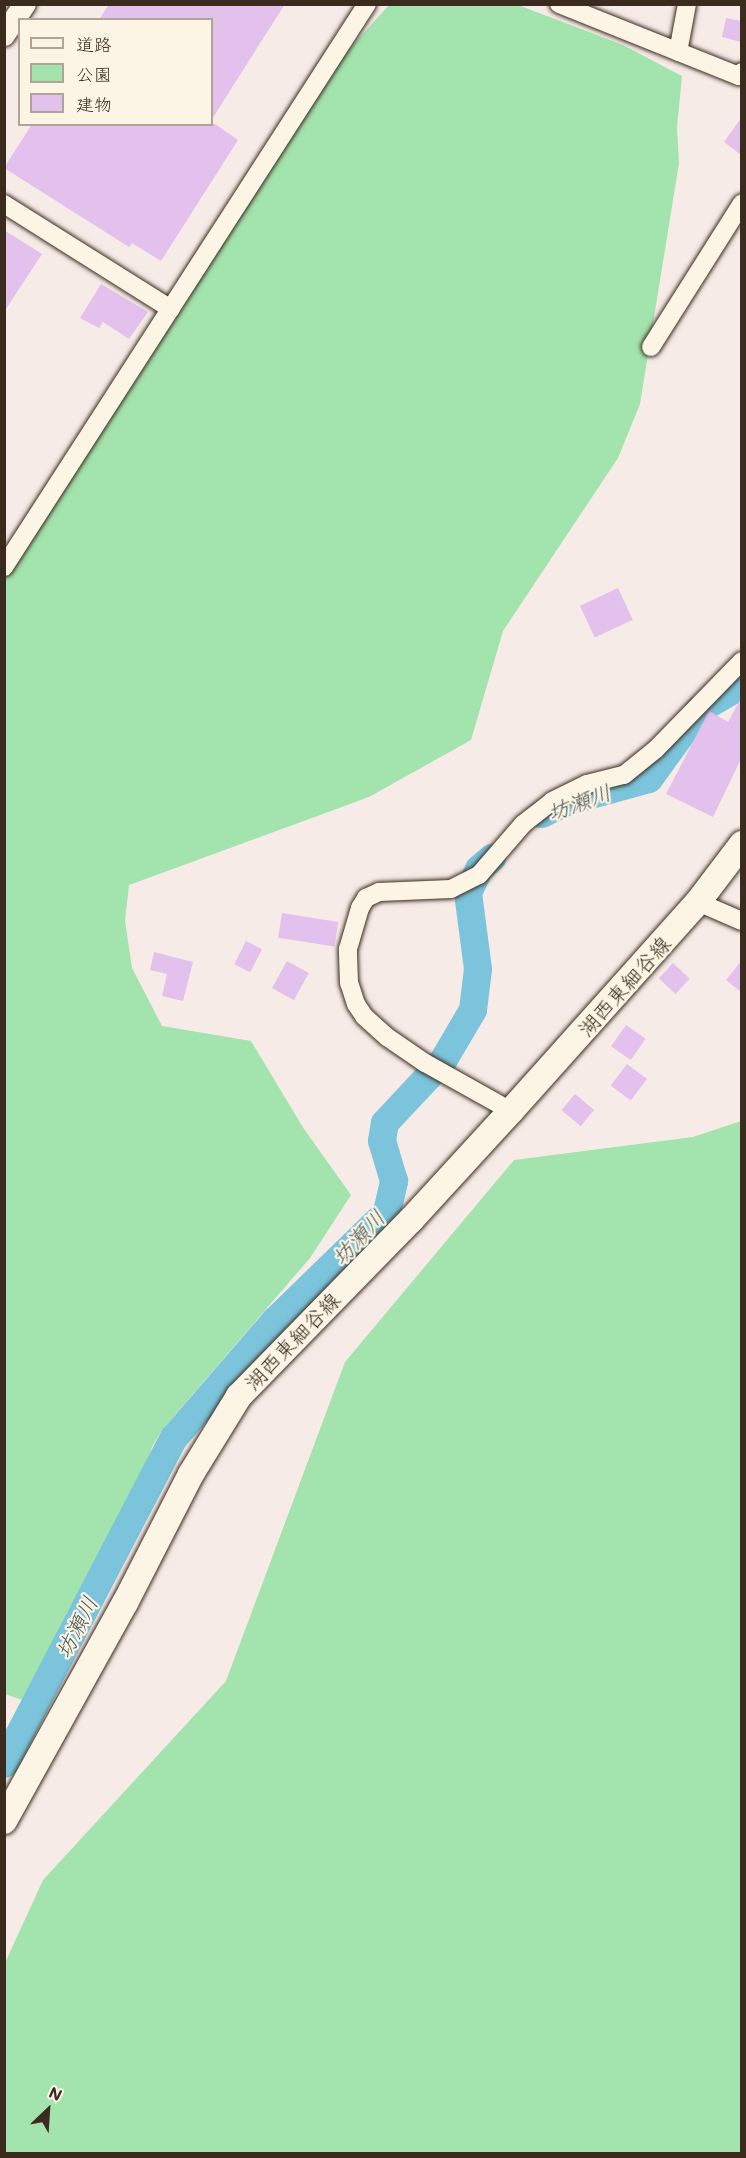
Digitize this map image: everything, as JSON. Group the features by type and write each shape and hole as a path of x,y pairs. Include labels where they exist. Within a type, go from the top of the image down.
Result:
{"main road":[{"name":"湖西東細谷線","path":"4,1821 125,1603 191,1474 239,1396 411,1220 511,1111 698,902 741,844"}],"street":[{"path":"4,35 25,4"},
{"path":"4,567 367,4"},
{"path":"678,52 687,4"},
{"path":"570,7 739,76 741,72"},
{"path":"651,347 741,203"},
{"path":"4,204 171,309"},
{"path":"511,1111 425,1063 387,1037 364,1016 356,1004 349,983 348,949 360,908 366,898 388,889 451,889 479,875 523,824 552,801 587,784 624,775 656,749 741,661"},
{"path":"698,902 741,921"}],"green space":[{"path":"389,5 518,5 623,45 682,76 677,127 679,163 640,404 618,458 503,631 471,740 369,797 129,885 125,921 132,968 162,1026 251,1041 304,1129 351,1195 310,1258 162,1430 152,1447 138,1492 119,1522 89,1581 67,1612 62,1633 38,1682 22,1700 5,1694 5,567 341,58"},
{"path":"741,1121 741,2153 5,2153 5,1963 43,1880 226,1681 345,1362 514,1160 693,1137"}],"building":[{"path":"109,4 285,4 213,117 213,18 100,18"},
{"path":"726,18 741,21 741,42 722,37"},
{"path":"741,118 741,155 724,142"},
{"path":"215,124 238,140 161,261 132,243 129,247 4,168 31,126 213,126"},
{"path":"4,230 42,254 4,312"},
{"path":"101,284 148,312 129,339 103,322 99,328 80,318"},
{"path":"618,588 633,620 595,637 580,606"},
{"path":"741,698 741,759 713,817 666,794 709,711 728,722"},
{"path":"282,913 338,922 334,947 278,938"},
{"path":"246,941 262,949 250,972 234,964"},
{"path":"154,952 193,962 183,1001 162,996 167,974 150,970"},
{"path":"287,961 309,973 294,1000 272,988"},
{"path":"741,961 741,992 726,980"},
{"path":"673,963 690,979 675,994 659,978"},
{"path":"626,1025 646,1039 631,1060 611,1046"},
{"path":"627,1064 647,1079 631,1101 611,1086"},
{"path":"575,1094 594,1110 581,1126 562,1110"}],"waterway":[{"name":"坊瀬川","path":"542,814 569,801 649,779 699,710 742,685"},
{"name":"坊瀬川","path":"4,1764 174,1438 275,1321 387,1212 394,1181 382,1141 385,1123 443,1061 473,1010 478,969 468,893 479,869 492,858"}]}
